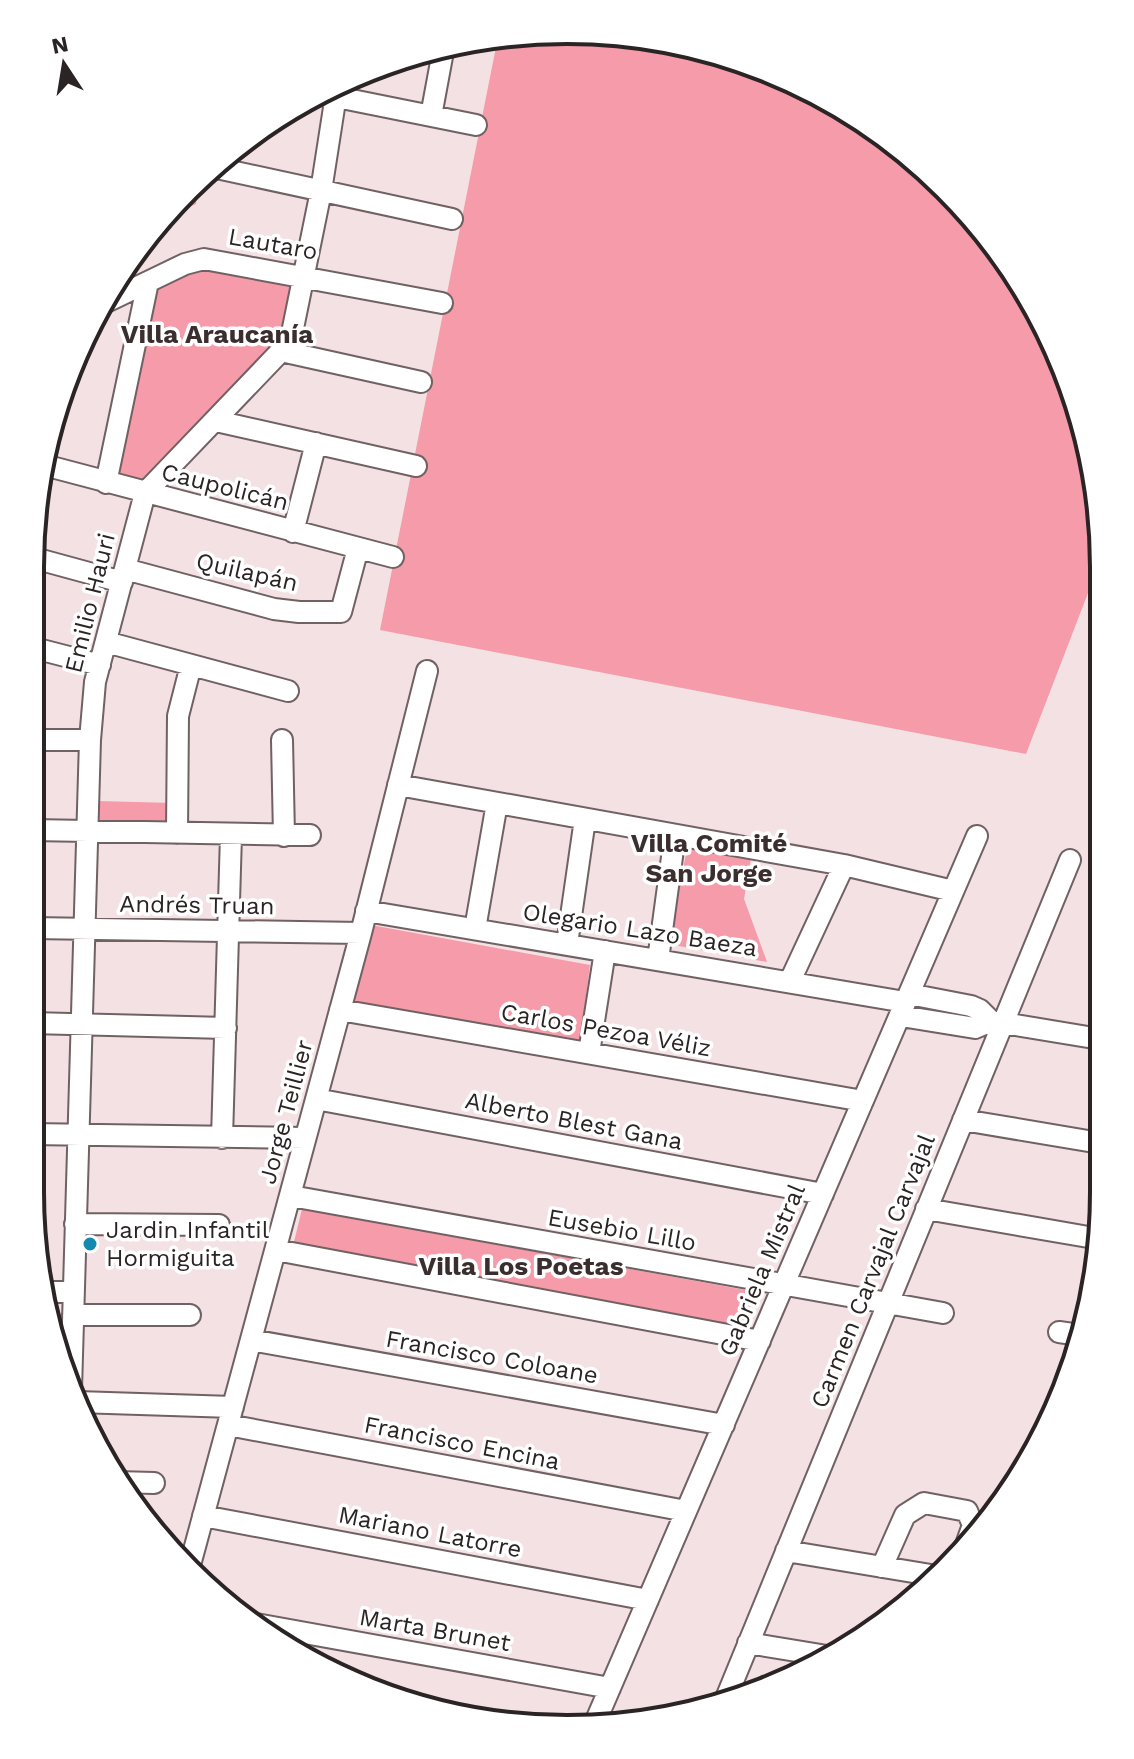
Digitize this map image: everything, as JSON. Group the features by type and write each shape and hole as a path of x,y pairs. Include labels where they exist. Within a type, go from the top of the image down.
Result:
{"street":[{"path":"431,116 441,60"},
{"path":"344,94 476,125"},
{"name":"Emilio Hauri","path":"72,1359 93,697 145,493 281,351 292,333 321,191 329,102"},
{"path":"227,170 452,219"},
{"name":"Lautaro","path":"120,295 185,264 204,259 442,303"},
{"path":"106,483 148,282"},
{"path":"281,351 421,382"},
{"path":"216,421 416,466"},
{"path":"293,532 316,443"},
{"name":"Caupolicán","path":"54,468 393,557"},
{"name":"Quilapán","path":"44,560 274,609 341,612 358,548"},
{"path":"106,642 288,691"},
{"path":"44,651 100,665"},
{"path":"177,833 178,716 191,665"},
{"name":"Jorge Teillier","path":"192,1557 361,933 427,671"},
{"path":"44,740 90,740"},
{"path":"282,740 284,836"},
{"path":"398,785 844,865 953,891"},
{"path":"475,929 497,803"},
{"path":"567,944 585,819"},
{"path":"44,830 310,835"},
{"path":"222,1138 231,835"},
{"path":"658,960 675,835"},
{"name":"Gabriela Mistral","path":"599,1714 977,836"},
{"name":"Carmen Carvajal Carvajal","path":"730,1689 963,1120 996,1022 1070,860"},
{"path":"790,981 844,865"},
{"name":"Olegario Lazo Baeza","path":"366,911 790,981 905,1004 975,1028 996,1022 1090,1037"},
{"name":"Andrés Truan","path":"44,928 361,933"},
{"path":"589,1053 605,951"},
{"name":"Carlos Pezoa Véliz","path":"340,1010 863,1101"},
{"path":"44,1023 226,1028"},
{"name":"Alberto Blest Gana","path":"316,1099 823,1194"},
{"path":"963,1120 1090,1141"},
{"path":"44,1134 305,1138"},
{"name":"Eusebio Lillo","path":"291,1196 943,1313"},
{"path":"926,1209 1088,1237"},
{"path":"75,1224 219,1225"},
{"path":"276,1250 760,1341"},
{"path":"54,1292 73,1292"},
{"path":"73,1315 190,1315"},
{"path":"1059,1332 1070,1334"},
{"name":"Francisco Coloane","path":"251,1340 724,1425"},
{"name":"Francisco Encina","path":"89,1403 230,1416 686,1511"},
{"path":"132,1482 154,1483"},
{"path":"882,1567 905,1515 924,1503 967,1511 972,1522"},
{"name":"Mariano Latorre","path":"203,1516 648,1600"},
{"path":"786,1551 924,1574"},
{"name":"Marta Brunet","path":"278,1628 610,1688"},
{"path":"748,1643 812,1654"}],"shaded area":[{"path":"601,45 669,54 767,84 858,132 937,197 982,249 1002,276 1036,336 1062,399 1086,499 1090,588 1026,754 380,630 496,49"},
{"name":"Villa Araucanía","path":"189,265 300,278 290,331 144,491 108,482 150,284"},
{"path":"96,801 174,803 174,828 95,826"},
{"path":"687,849 751,858 744,899 767,962 668,944"},
{"path":"371,925 590,965 579,1052 348,1006"},
{"path":"302,1209 756,1292 742,1328 293,1246"}],"place":[{"name":"Jardin Infantil Hormiguita","path":"90,1244"}],"district":[{"name":"Villa Araucanía","path":"217,334"},
{"name":"Villa Comité San Jorge","path":"709,858"},
{"name":"Villa Los Poetas","path":"521,1266"}]}
